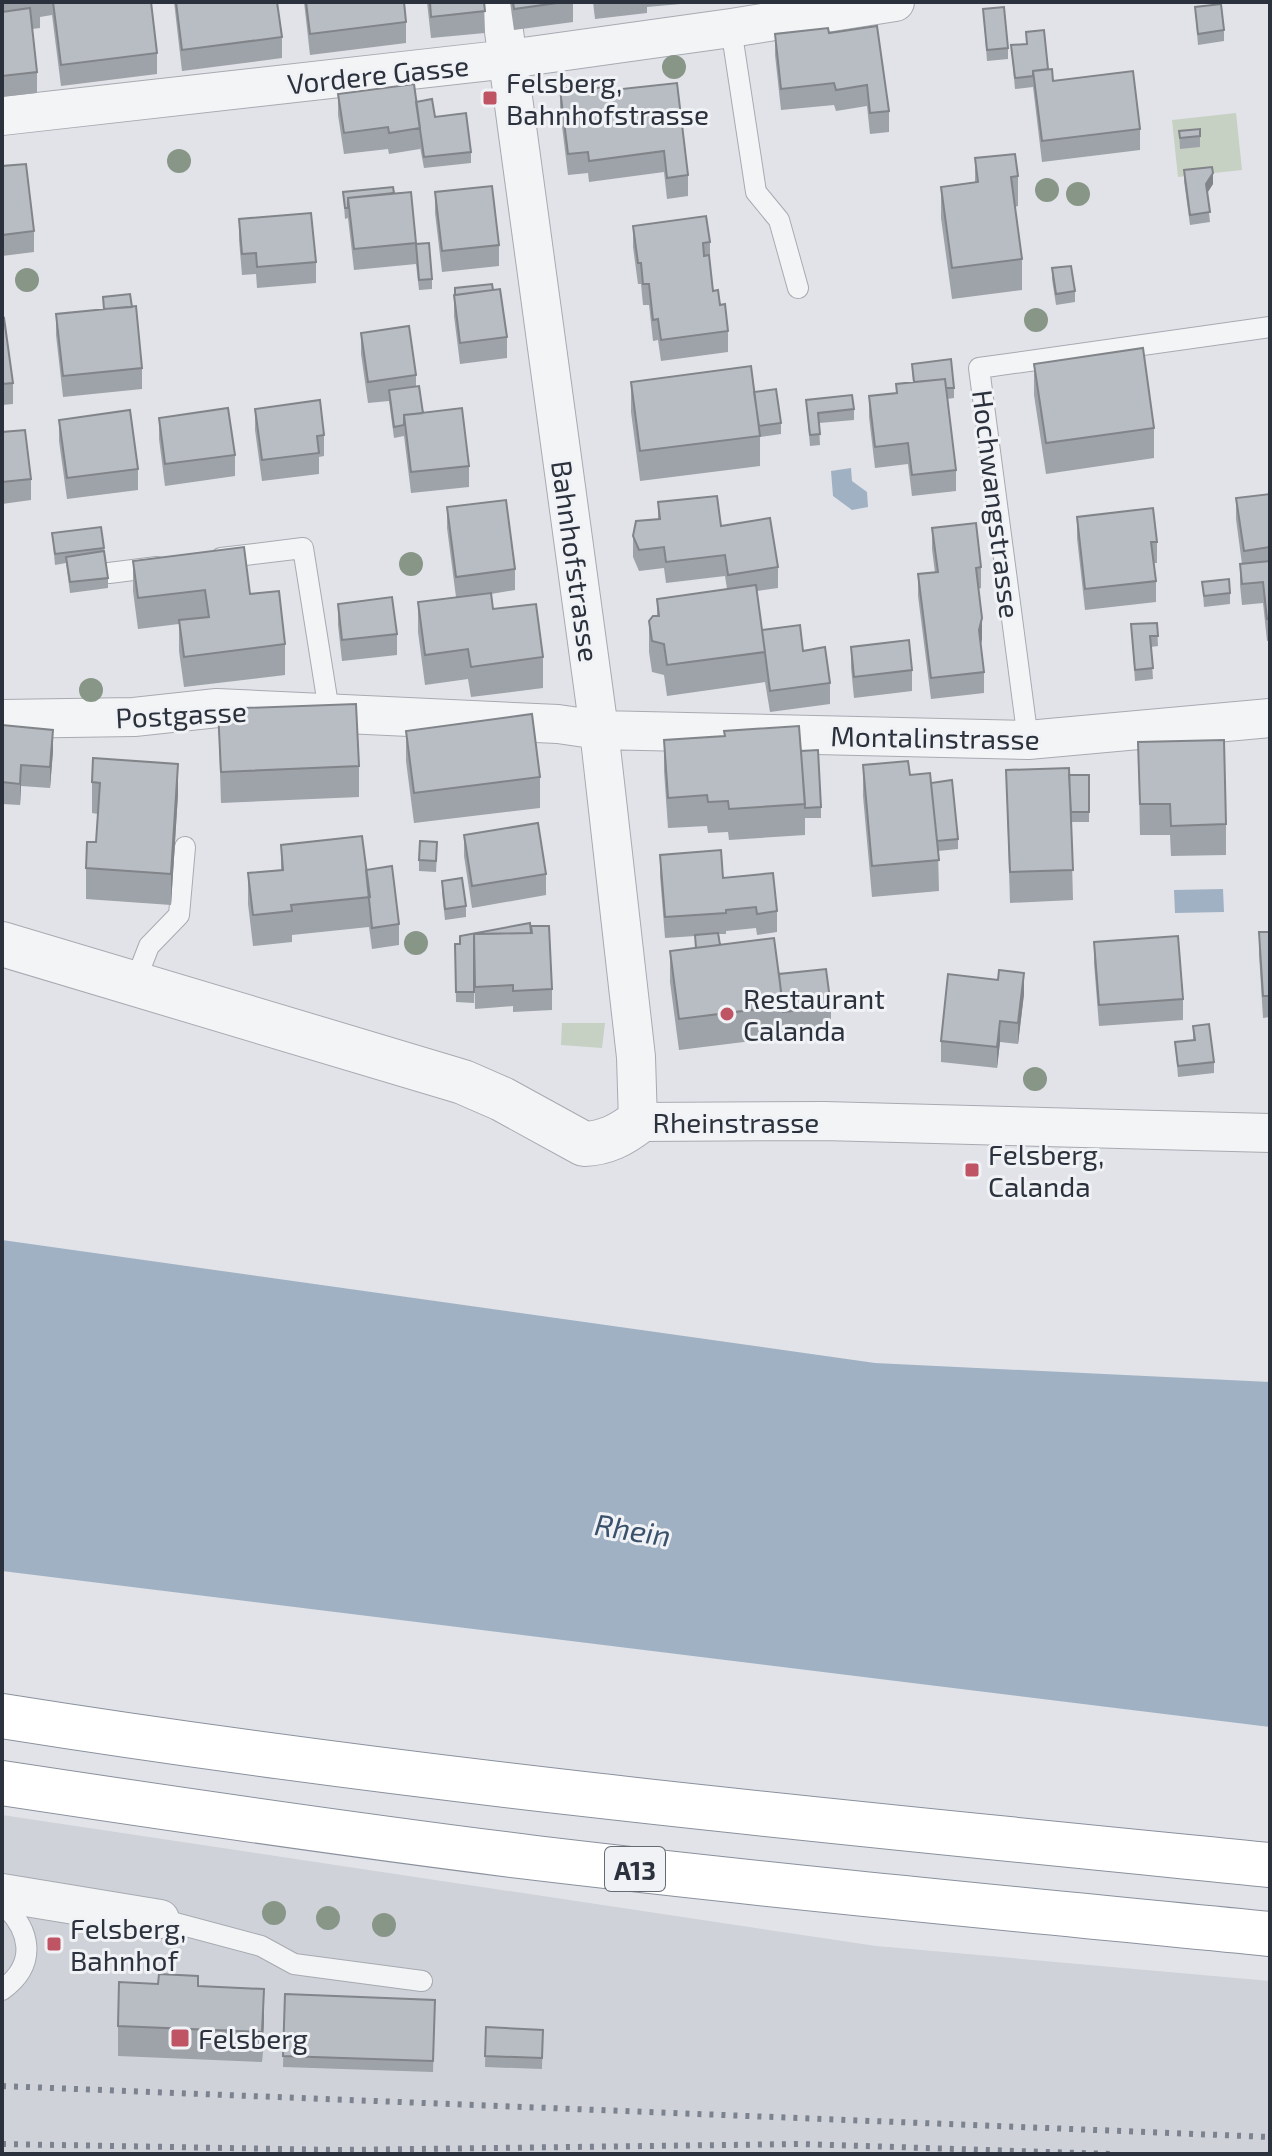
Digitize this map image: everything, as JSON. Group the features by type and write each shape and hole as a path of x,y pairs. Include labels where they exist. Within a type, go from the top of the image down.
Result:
{"highway":[{"path":"2,1716 327,1763 601,1797 1270,1865"},
{"name":"A13","path":"2,1783 538,1858 869,1895 1270,1934"}],"street":[{"name":"Bahnhofstrasse","path":"500,2 599,730 636,1057 638,1122"},
{"name":"Vordere Gasse","path":"2,116 509,59 895,2"},
{"name":"Postgasse","path":"2,719 133,725 217,708 558,724 599,730"},
{"name":"Montalinstrasse","path":"599,730 1028,740 1270,718"},
{"name":"Rheinstrasse","path":"2,944 463,1082 502,1099 584,1144 620,1136 638,1122 824,1121 1270,1133"},
{"path":"2,1893 160,1919"}],"lane":[{"path":"731,28 756,192 779,220 798,288"},
{"name":"Hochwangstrasse","path":"1028,740 979,368 1270,327"},
{"path":"208,560 303,548 329,711"},
{"path":"109,573 177,564"},
{"path":"135,982 149,946 179,915 185,847"},
{"path":"2,1903 23,1926 27,1941 21,1969 2,1990"},
{"path":"160,1919 261,1946 294,1964 422,1981"}],"shaded area":[{"path":"2,1815 876,1946 1270,1981 1270,2154 2,2154"}],"green space":[{"path":"1236,113 1242,170 1178,177 1172,120"},
{"path":"562,1023 605,1023 602,1048 561,1045"}],"water":[{"path":"851,468 852,481 867,492 868,507 852,510 833,496 831,471"},
{"path":"1223,889 1224,912 1175,913 1174,890"},
{"name":"Rhein","path":"2,1240 875,1363 1270,1382 1270,1727 2,1571"}],"building":[{"path":"53,2 151,2 157,53 61,65"},
{"path":"176,2 277,2 282,37 182,50"},
{"path":"306,2 404,2 406,22 310,34"},
{"path":"430,2 484,2 485,11 431,17"},
{"path":"513,2 564,2 514,9"},
{"path":"1221,4 1224,30 1198,34 1195,7"},
{"path":"1004,7 1008,48 987,50 983,9"},
{"path":"30,8 37,72 2,76 2,12"},
{"path":"877,26 889,111 870,113 867,85 836,90 834,83 781,89 775,34 828,28 829,33"},
{"path":"1044,30 1048,69 1033,71 1033,76 1015,78 1011,45 1027,44 1026,32"},
{"path":"1052,69 1053,81 1133,71 1140,129 1042,141 1033,71"},
{"path":"677,83 688,175 667,178 664,151 589,161 588,152 568,154 560,89 585,86 586,90 603,87 604,91"},
{"path":"414,84 420,128 389,133 388,127 344,133 338,94"},
{"path":"432,99 435,117 466,113 471,152 424,157 416,102"},
{"path":"1200,129 1200,136 1180,138 1179,131"},
{"path":"1015,154 1018,176 1011,177 1022,259 952,268 941,187 978,182 975,158"},
{"path":"26,164 34,231 2,235 2,166"},
{"path":"1212,167 1213,173 1206,184 1210,212 1190,215 1184,170"},
{"path":"492,186 499,245 442,251 435,192"},
{"path":"393,187 394,193 348,198 348,208 345,208 343,192"},
{"path":"411,192 416,243 354,249 348,198"},
{"path":"311,213 316,262 257,267 256,253 242,254 239,219"},
{"path":"706,216 710,242 703,243 704,256 709,255 713,291 718,290 720,305 725,304 728,331 661,340 658,319 653,320 649,284 643,284 633,226"},
{"path":"429,243 432,279 419,280 416,244"},
{"path":"1071,266 1075,291 1056,294 1052,268"},
{"path":"492,284 493,290 455,295 455,288"},
{"path":"500,289 507,337 460,343 454,295"},
{"path":"130,294 132,307 104,309 103,297"},
{"path":"136,306 142,368 63,376 56,314"},
{"path":"2,319 13,383 2,384"},
{"path":"409,326 416,375 368,382 361,333"},
{"path":"1143,348 1154,428 1046,443 1034,364"},
{"path":"951,359 954,388 946,388 945,379 914,382 912,364"},
{"path":"751,366 760,436 640,451 631,382"},
{"path":"945,379 956,470 912,475 908,443 875,447 869,396 897,393 896,384"},
{"path":"419,386 423,413 404,415 404,425 394,427 389,390"},
{"path":"776,389 781,423 759,426 754,392"},
{"path":"852,395 854,409 818,413 820,434 810,435 806,400"},
{"path":"320,400 324,435 317,436 319,453 262,460 255,409"},
{"path":"228,408 235,455 165,464 159,418"},
{"path":"462,408 469,466 411,472 404,415"},
{"path":"130,410 138,469 67,478 59,420"},
{"path":"25,430 31,479 2,482 2,432"},
{"path":"1270,494 1270,547 1244,551 1236,498"},
{"path":"717,496 721,526 770,518 778,567 728,575 725,555 666,562 664,547 639,550 633,536 636,521 660,519 658,502"},
{"path":"506,500 515,569 456,577 447,507"},
{"path":"1153,508 1157,542 1151,542 1156,581 1085,589 1077,517"},
{"path":"976,523 981,567 976,568 982,618 979,630 984,672 931,678 918,574 938,572 932,528"},
{"path":"101,527 104,548 55,554 52,533"},
{"path":"244,547 250,594 279,591 285,644 184,657 179,620 209,617 205,590 138,598 133,561"},
{"path":"104,551 108,578 70,582 66,557"},
{"path":"1270,561 1270,619 1267,619 1263,582 1242,584 1240,564"},
{"path":"1229,579 1230,593 1204,596 1202,582"},
{"path":"756,585 765,652 667,665 664,644 652,641 649,621 653,616 659,616 657,599"},
{"path":"491,593 493,609 536,604 543,657 471,667 468,649 425,655 418,602"},
{"path":"392,597 397,634 342,640 338,604"},
{"path":"1157,623 1158,636 1150,636 1153,668 1135,670 1131,624"},
{"path":"800,625 803,651 825,647 830,683 770,691 762,630"},
{"path":"909,640 912,670 854,677 851,647"},
{"path":"356,704 359,766 221,772 218,709"},
{"path":"532,714 540,777 414,793 406,731"},
{"path":"2,725 53,730 50,767 21,765 20,784 2,782"},
{"path":"799,726 805,804 729,809 728,801 708,802 707,795 668,798 664,740 725,736 724,731"},
{"path":"1224,740 1226,824 1171,826 1170,804 1140,804 1138,742"},
{"path":"818,750 821,807 805,808 801,751"},
{"path":"93,758 178,764 171,874 86,868 87,842 96,842 100,783 92,782"},
{"path":"908,761 910,775 930,773 939,860 872,866 863,765"},
{"path":"1069,768 1073,870 1010,872 1006,770"},
{"path":"1069,775 1089,775 1089,812 1071,812"},
{"path":"952,780 958,839 937,841 931,783"},
{"path":"538,823 546,874 472,886 464,835"},
{"path":"362,836 370,897 291,905 292,911 253,915 248,873 283,870 281,845"},
{"path":"420,841 437,842 436,861 419,860"},
{"path":"721,850 723,878 773,873 777,911 757,914 756,907 726,910 726,913 665,917 660,855"},
{"path":"392,866 399,924 372,928 366,870"},
{"path":"462,878 466,906 445,909 442,881"},
{"path":"530,923 531,933 474,934 474,992 456,992 455,944 460,944 460,936"},
{"path":"531,926 549,926 552,989 513,991 513,985 475,987 474,934 532,933"},
{"path":"1259,932 1270,932 1270,996 1263,996"},
{"path":"718,933 720,945 696,948 695,935"},
{"path":"1178,936 1183,999 1099,1005 1094,942"},
{"path":"774,938 783,1006 679,1019 670,951"},
{"path":"826,969 831,1007 783,1012 779,974"},
{"path":"999,970 1024,973 1018,1023 1000,1021 997,1047 941,1041 948,974 998,980"},
{"path":"1209,1024 1214,1062 1178,1066 1175,1042 1195,1040 1193,1026"},
{"path":"159,1974 198,1976 198,1986 264,1989 262,2032 118,2026 119,1982 158,1984"},
{"path":"285,1994 435,2000 433,2061 283,2056"},
{"path":"486,2027 543,2030 542,2058 485,2056"}],"railway":[{"path":"2,2086 1270,2137"},
{"path":"2,2144 339,2150 802,2144 1110,2154"}],"place":[{"name":"Felsberg, Bahnhofstrasse","path":"490,98"},
{"name":"Restaurant Calanda","path":"727,1014"},
{"name":"Felsberg, Calanda","path":"972,1170"},
{"name":"Felsberg, Bahnhof","path":"54,1944"},
{"name":"Felsberg","path":"180,2038"}]}
